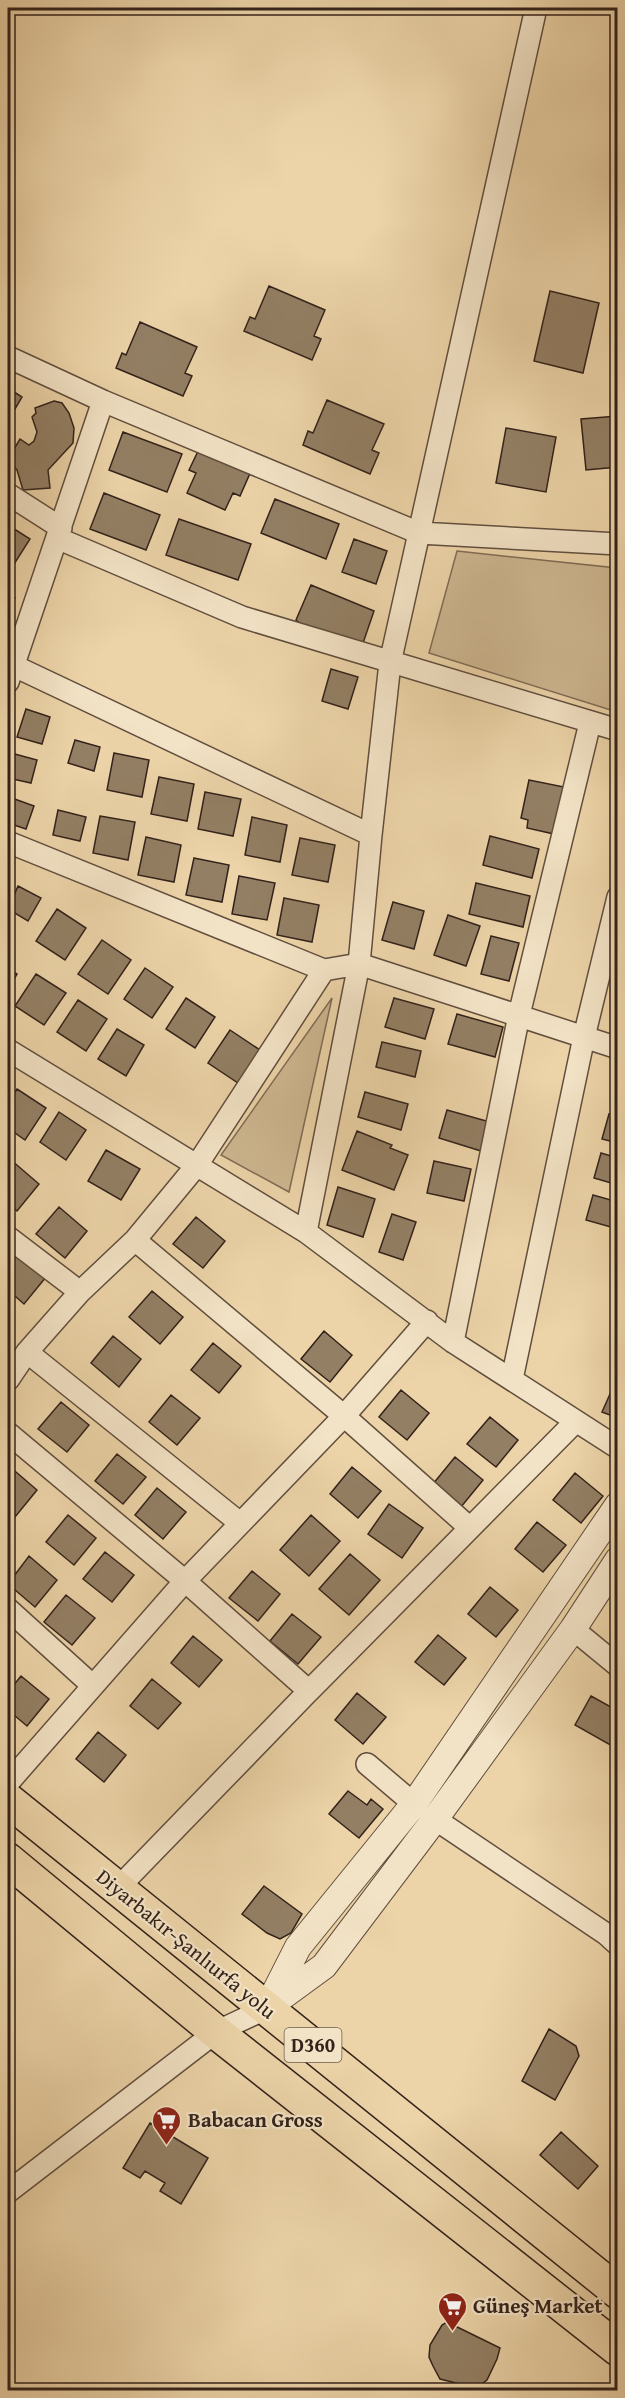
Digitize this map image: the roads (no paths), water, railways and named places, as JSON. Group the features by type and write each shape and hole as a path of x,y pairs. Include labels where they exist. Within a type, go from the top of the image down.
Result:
{"highway":[{"name":"Diyarbakır-Şanlıurfa yolu","path":"8,1800 616,2288"},
{"name":"D360","path":"8,1860 216,2032 618,2349"}],"street":[{"path":"306,1232 359,964 390,663 538,10"},
{"path":"8,357 103,401 418,533 618,544"},
{"path":"103,401 59,533 9,671 371,834"},
{"path":"8,494 59,533 242,617 618,730"},
{"path":"453,1342 519,1015 590,723"},
{"path":"8,842 324,970 359,964 618,1048"},
{"path":"512,1379 584,1037 618,897"},
{"path":"8,1380 27,1352 80,1292 135,1240 197,1165 324,970"},
{"path":"8,1050 306,1232 453,1342 618,1448"},
{"path":"8,1237 80,1292"},
{"path":"135,1240 344,1416 470,1528"},
{"path":"8,1783 185,1581 344,1416 427,1321"},
{"path":"27,1352 240,1523"},
{"path":"117,1889 576,1421"},
{"path":"8,1433 185,1581 309,1691"},
{"path":"267,2008 298,1947 414,1804 618,1505"},
{"path":"8,2192 216,2032 267,2008 324,1966 435,1820 573,1629 618,1560"},
{"path":"8,1609 93,1686"},
{"path":"573,1629 618,1666"},
{"path":"367,1764 414,1804"},
{"path":"435,1820 606,1934 618,1945"}],"place":[{"name":"Babacan Gross","path":"167,2146"},
{"name":"Güneş Market","path":"452,2332"}]}
